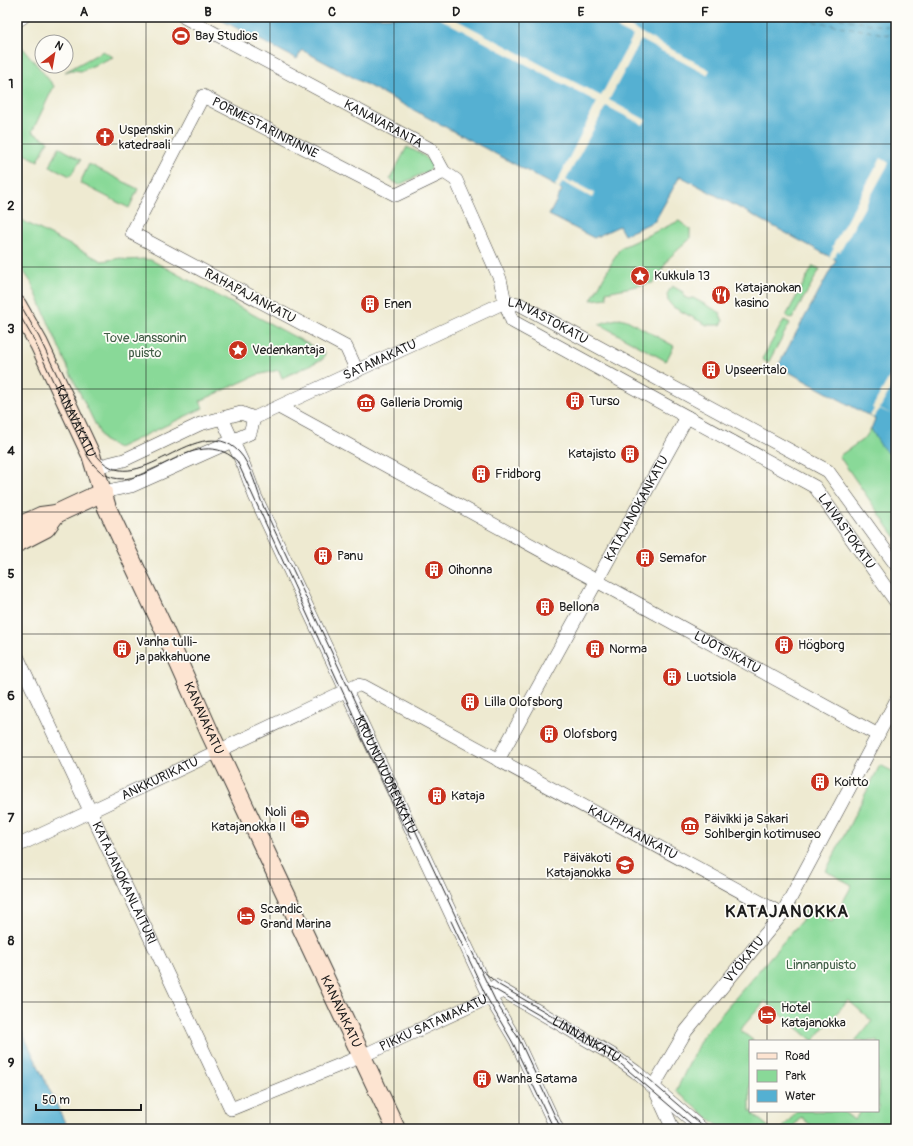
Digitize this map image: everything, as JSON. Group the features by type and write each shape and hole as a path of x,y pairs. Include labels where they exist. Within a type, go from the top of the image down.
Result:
{"main road":[{"name":"KANAVAKATU","path":"17,305 39,344 96,467 107,508 218,751 396,1129"},
{"path":"17,527 41,516 56,514 103,492"},
{"path":"17,543 46,528 56,514"}],"street":[{"path":"17,21 23,17"},
{"name":"KANAVARANTA","path":"184,17 432,150 444,172 456,180 500,279 505,302"},
{"name":"PORMESTARINRINNE","path":"132,233 203,96 396,195 444,172"},
{"name":"RAHAPAJANKATU","path":"132,233 346,348 357,371"},
{"name":"SATAMAKATU","path":"254,418 505,302"},
{"name":"LAIVASTOKATU","path":"896,565 828,471 520,304 505,302 512,321 815,487 896,602"},
{"name":"LUOTSIKATU","path":"279,407 596,582 878,735"},
{"path":"96,467 124,460 200,424 241,413 254,418 250,433 131,486 103,492"},
{"name":"KATAJANOKANKATU","path":"498,760 687,417"},
{"name":"KRUUNUVUORENKATU","path":"222,418 244,466 255,496 490,997 516,1041 557,1129"},
{"name":"KATAJANOKANLAITURI","path":"17,656 231,1109"},
{"name":"KAUPPIAANKATU","path":"346,690 358,686 373,690 482,752 782,914"},
{"name":"ANKKURIKATU","path":"17,846 346,690"},
{"name":"VYÖKATU","path":"653,1087 686,1031 782,914 896,701"},
{"name":"LINNANKATU","path":"478,971 503,991 597,1044 624,1063 653,1087 673,1129"},
{"name":"PIKKU SATAMAKATU","path":"231,1109 362,1056 503,991"},
{"path":"653,1087 702,1129"}],"green space":[{"path":"18,42 34,62 34,74 44,74 54,86 32,132 48,141 38,161 21,152 17,157"},
{"path":"103,51 113,57 81,71 74,70 74,67"},
{"path":"59,147 81,160 70,176 50,166"},
{"path":"407,147 423,155 433,165 430,170 399,185 390,179"},
{"path":"89,164 138,189 129,208 80,183"},
{"name":"Tove Janssonin puisto","path":"17,218 102,261 121,258 126,260 151,260 325,353 323,359 282,378 279,370 257,375 200,401 203,408 118,448 103,440 71,375 31,282 17,262"},
{"path":"679,221 690,229 690,239 669,258 655,281 652,283 606,292 607,298 591,300 620,248"},
{"path":"813,266 820,269 792,319 786,316"},
{"path":"672,286 683,292 684,297 689,299 693,298 721,313 720,315 723,321 721,325 707,325 673,307 668,301 667,294"},
{"path":"620,318 627,320 674,346 666,361 599,324"},
{"path":"784,320 790,323 768,363 762,359"},
{"path":"871,429 884,448 896,455 896,538 839,456 865,438"},
{"name":"Linnanpuisto","path":"880,765 896,773 896,1129 815,1129 801,1117 791,1129 782,1129 796,1112 844,1112 854,1120 860,1112 879,1112 879,1040 856,1040 872,1021 848,1000 814,1040 812,1040 765,1001 740,1030 753,1040 749,1040 749,1112 755,1112 753,1114 771,1129 722,1129 676,1091 702,1037 802,920 806,908 832,922 852,885 826,871"}],"water":[{"path":"215,17 896,17 896,455 887,452 884,449 871,429 875,419 778,366 836,260 680,176 655,221 624,235 619,226 594,238 549,215 562,190 559,188 302,50 297,59"},
{"path":"17,1021 68,1129 17,1129"}],"pier":[{"path":"437,17 451,17 601,96 633,36 617,28 621,22 710,70 707,75 641,40 609,100 646,120 643,125 606,106 566,180 571,183 572,181 594,193 592,198 563,182 564,180 559,188 555,186 597,102"},
{"path":"881,158 889,163 840,252 838,251 833,259 829,257 834,248 832,247"},
{"path":"896,365 896,379 880,408 895,416 880,409 873,418 870,416 874,409 872,408"}],"ferry route":[{"path":"787,17 896,36"},
{"path":"831,17 896,28"}],"tram line":[{"path":"17,299 39,337 90,445 106,464 124,470 143,467 183,448 203,441 222,441 239,452 243,457 264,508 484,977 496,1002 519,1039 561,1129"},
{"path":"17,311 33,338 88,457 104,474 122,479 141,475 179,456 199,450 218,450 237,461 352,712 362,738 399,816 412,838"},
{"path":"451,921 487,998 513,1043 554,1129"},
{"path":"483,971 499,985 620,1055 706,1129"},
{"path":"487,985 615,1059 697,1129"}],"place":[{"name":"Bay Studios","path":"181,36"},
{"name":"Uspenskin katedraali","path":"105,137"},
{"name":"Kukkula 13","path":"640,276"},
{"name":"Katajanokan kasino","path":"721,295"},
{"name":"Enen","path":"370,304"},
{"name":"Vedenkantaja","path":"238,350"},
{"name":"Upseeritalo","path":"711,370"},
{"name":"Turso","path":"575,401"},
{"name":"Galleria Dromig","path":"366,403"},
{"name":"Katajisto","path":"630,454"},
{"name":"Fridborg","path":"481,474"},
{"name":"Panu","path":"323,556"},
{"name":"Semafor","path":"645,558"},
{"name":"Oihonna","path":"434,570"},
{"name":"Bellona","path":"545,607"},
{"name":"Högborg","path":"784,645"},
{"name":"Vanha tulli- ja pakkahuone","path":"122,649"},
{"name":"Norma","path":"595,649"},
{"name":"Luotsiola","path":"672,677"},
{"name":"Lilla Olofsborg","path":"470,702"},
{"name":"Olofsborg","path":"549,734"},
{"name":"Koitto","path":"820,782"},
{"name":"Kataja","path":"437,796"},
{"name":"Noli Katajanokka II","path":"300,819"},
{"name":"Päivikki ja Sakari Sohlbergin kotimuseo","path":"690,826"},
{"name":"Päiväkoti Katajanokka","path":"625,865"},
{"name":"Scandic Grand Marina","path":"246,916"},
{"name":"Hotel Katajanokka","path":"767,1015"},
{"name":"Wanha Satama","path":"482,1079"}],"district":[{"name":"KATAJANOKKA","path":"787,911"}]}
